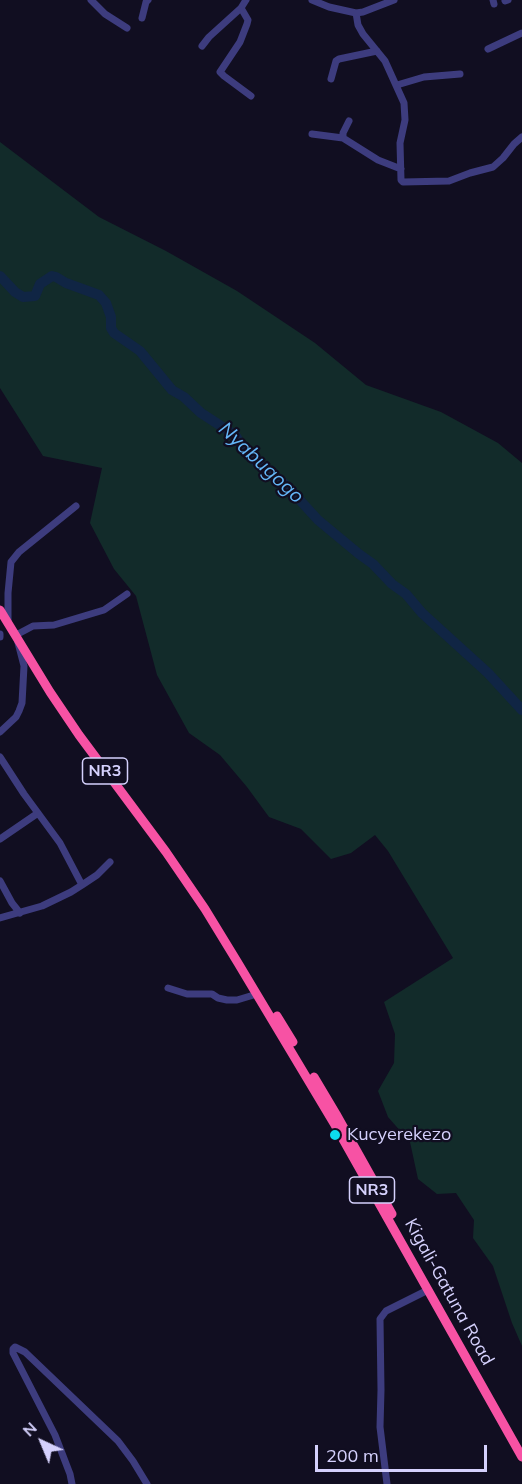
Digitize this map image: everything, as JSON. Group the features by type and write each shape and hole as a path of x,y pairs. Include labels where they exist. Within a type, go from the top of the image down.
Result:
{"highway":[{"name":"Kigali-Gatuna Road","path":"0,610 73,726 166,852 216,927 335,1125 522,1457"},
{"name":"Kigali-Gatuna Road","path":"216,927 269,1004 336,1114 522,1445"}],"street":[{"path":"92,0 105,14 127,28"},
{"path":"142,18 148,0"},
{"path":"202,46 241,8 246,0"},
{"path":"312,0 329,7 356,13 394,0"},
{"path":"241,8 248,20 247,24 240,42 220,72 251,96"},
{"path":"356,13 358,25 386,61 406,111 400,143 401,180 403,182 449,182 493,167 522,137"},
{"path":"488,49 522,33"},
{"path":"331,79 339,58 377,51"},
{"path":"397,85 424,78 460,74"},
{"path":"344,138 343,133 349,122"},
{"path":"312,134 344,138 378,160 401,169"},
{"path":"8,624 8,586 11,562 19,552 76,506"},
{"path":"0,732 16,717 22,703 24,666 16,636 26,628 54,625 104,610 127,594"},
{"path":"0,757 60,843 82,885"},
{"path":"0,839 38,813"},
{"path":"0,918 57,899 97,875 110,862"},
{"path":"0,881 20,913"},
{"path":"168,988 187,994 212,994 226,1000 237,1000 257,994"},
{"path":"387,1484 380,1424 380,1319 386,1311 428,1290"},
{"path":"72,1484 55,1435 13,1353 15,1347 25,1352 118,1441 134,1461 147,1484"}],"green space":[{"path":"0,142 99,217 237,291 315,343 366,385 441,412 498,443 522,463 522,1346 493,1266 473,1238 474,1220 456,1193 437,1194 418,1179 410,1142 388,1117 378,1091 394,1063 395,1034 384,1002 453,958 388,851 375,835 351,853 331,859 301,829 269,817 220,755 189,733 157,675 136,596 114,569 90,523 102,468 43,456 0,388"}],"waterway":[{"name":"Nyabugogo","path":"0,276 23,297 35,296 40,284 52,276 99,295 106,303 114,333 140,351 172,390 184,397 201,413 235,435 248,454 268,473 286,485 318,520 406,594 422,613 488,673 522,710"}],"place":[{"name":"Kucyerekezo","path":"335,1135"}]}
